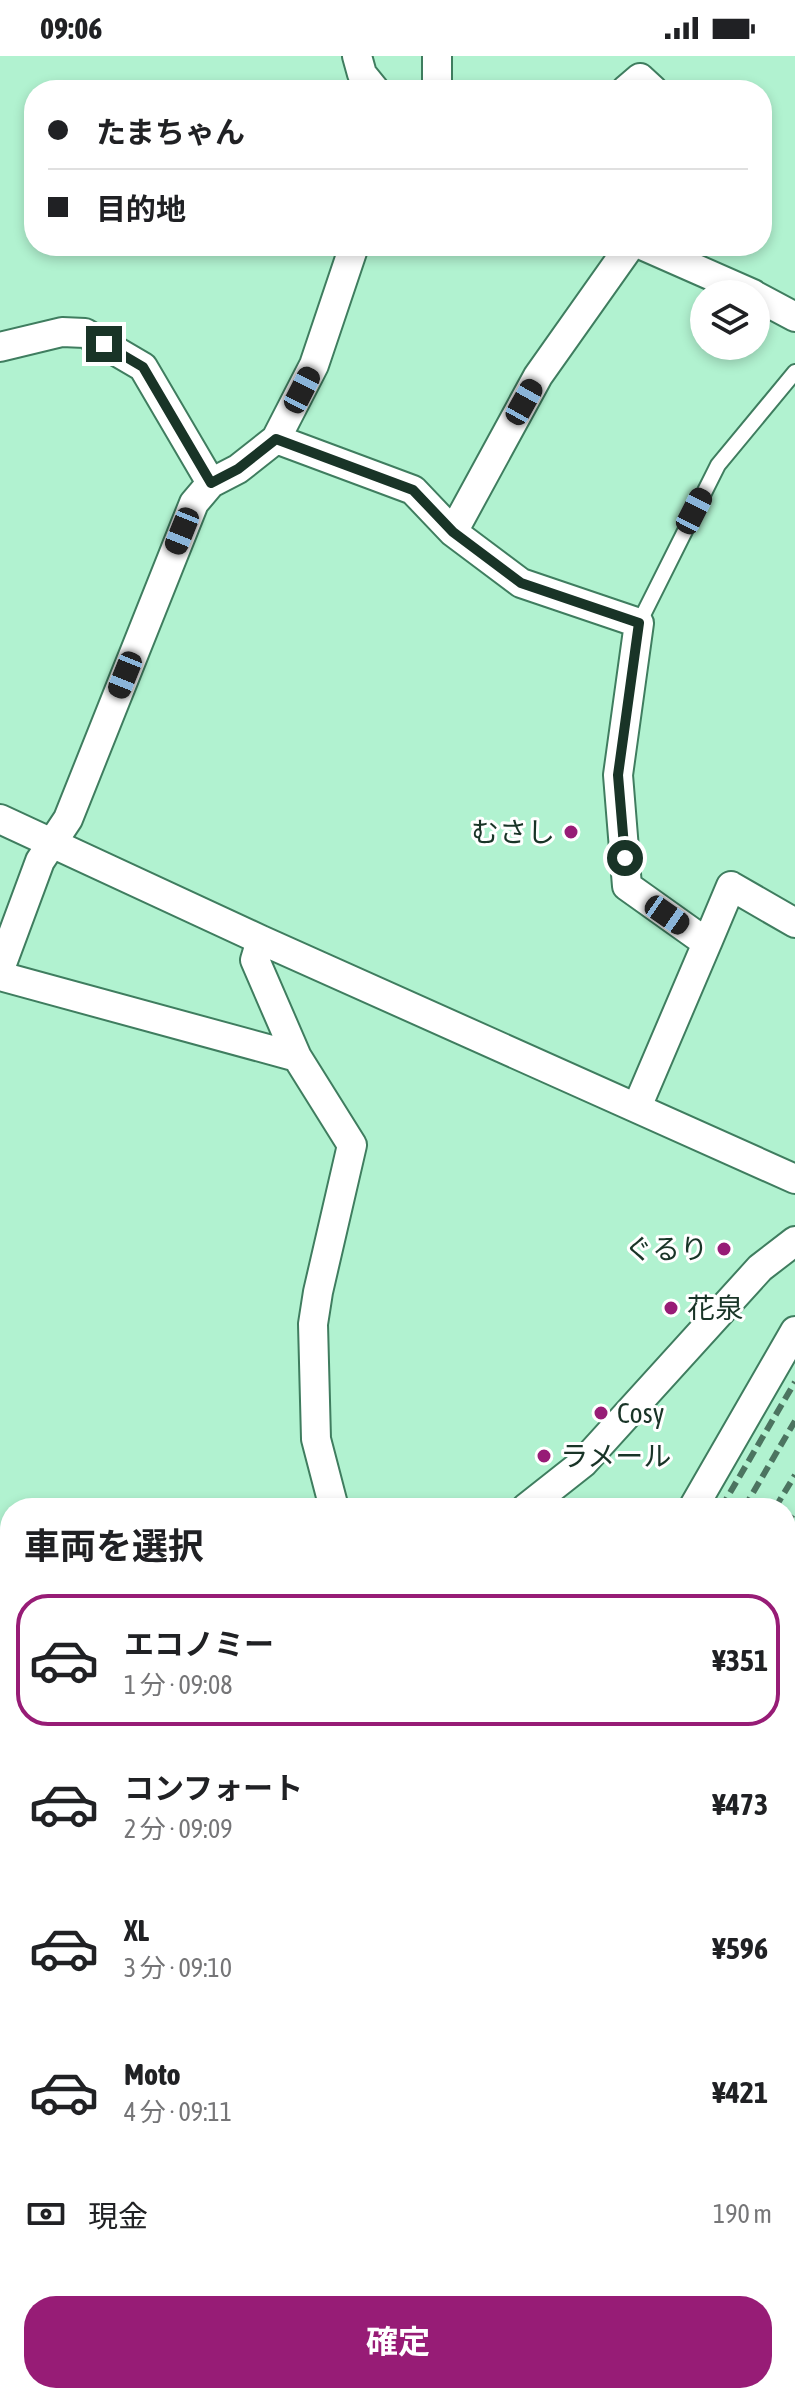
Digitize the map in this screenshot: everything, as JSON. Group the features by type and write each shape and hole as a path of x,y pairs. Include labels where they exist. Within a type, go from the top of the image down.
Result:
{"street":[{"path":"357,56 367,80"},
{"path":"437,56 437,80"},
{"path":"0,969 40,861 68,819 194,503 211,483 238,469 276,439 314,365 351,256"},
{"path":"453,532 538,376 623,256"},
{"path":"666,256 720,280"},
{"path":"770,304 795,317"},
{"path":"0,347 62,332 85,333 143,367 211,483"},
{"path":"276,439 413,490 453,532 521,583 639,623 618,775 627,886 707,943"},
{"path":"0,819 261,940 795,1179"},
{"path":"637,1107 731,886 795,923"},
{"path":"261,940 255,960 297,1057 352,1145 313,1324 316,1439 331,1498"},
{"path":"0,976 297,1057"},
{"path":"539,1498 583,1463 760,1268 795,1241"},
{"path":"699,1498 795,1331"}],"lane":[{"path":"639,623 718,465 795,372"}],"railway":[{"path":"727,1498 795,1382"},
{"path":"750,1498 795,1421"},
{"path":"781,1498 795,1475"}],"place":[{"name":"むさし","path":"571,832"},
{"name":"ぐるり","path":"724,1249"},
{"name":"花泉","path":"671,1308"},
{"name":"Cosy","path":"601,1413"},
{"name":"ラメール","path":"544,1456"}],"route":[{"path":"104,344 143,367 211,483 238,469 276,439 413,490 453,532 521,583 639,623 618,775 625,858"}]}
